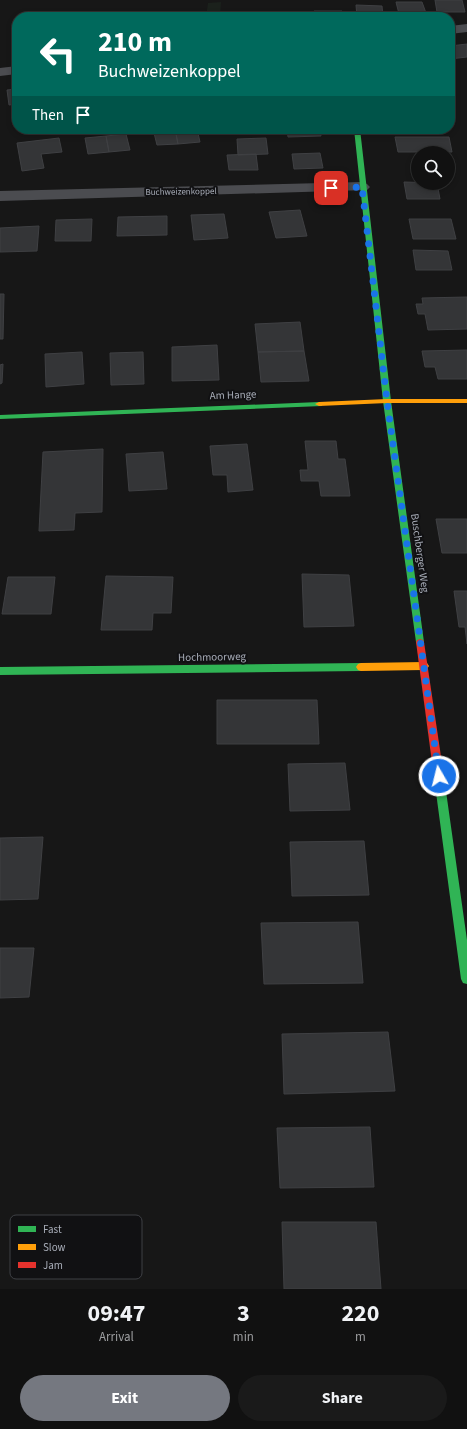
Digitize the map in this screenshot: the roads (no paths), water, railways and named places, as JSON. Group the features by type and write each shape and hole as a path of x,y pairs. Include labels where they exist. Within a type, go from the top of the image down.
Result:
{"street":[{"path":"455,29 467,28"},
{"path":"0,72 12,71"},
{"name":"Buschberger Weg","path":"357,134 362,187 387,401 467,979"},
{"name":"Buchweizenkoppel","path":"0,196 362,187"},
{"name":"Am Hange","path":"0,417 387,401 467,401"},
{"name":"Hochmoorweg","path":"0,671 424,666"}]}
